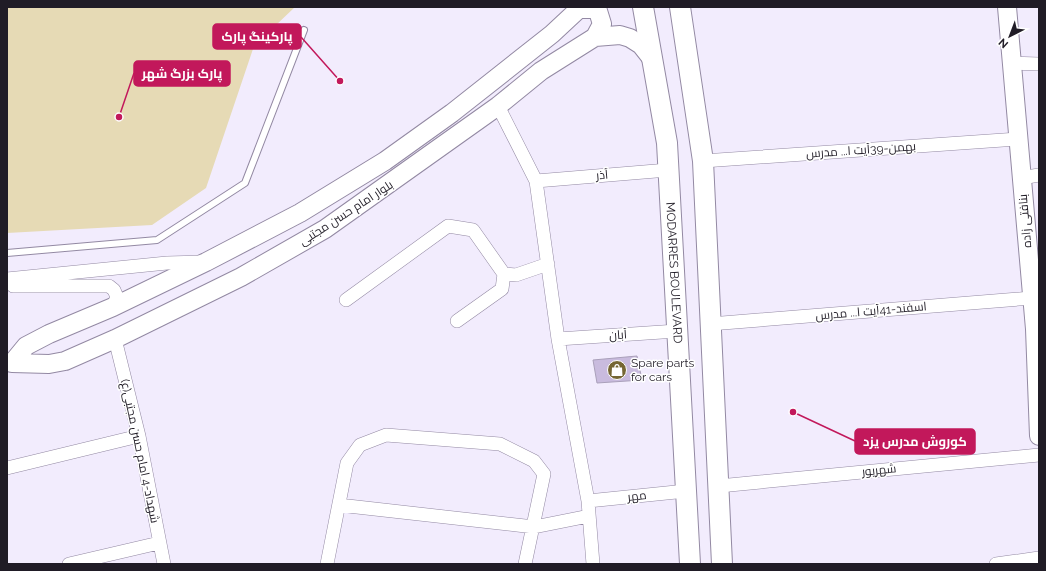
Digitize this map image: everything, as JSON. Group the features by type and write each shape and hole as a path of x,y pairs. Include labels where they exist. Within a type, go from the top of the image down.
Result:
{"main road":[{"name":"MODARRES BOULEVARD","path":"643,7 667,143 690,564"},
{"path":"680,7 703,161 722,564"},
{"name":"بنافتی زاده","path":"1007,7 1032,298 1039,436"},
{"path":"581,8 598,11 602,24 595,36"},
{"name":"بلوار امام حسن مجتبی","path":"9,364 26,346 206,262 300,213 385,161 452,114 552,34 581,8"},
{"path":"595,36 620,35 630,38 641,45 652,60"},
{"name":"بلوار امام حسن مجتبی","path":"9,364 49,364 65,361 115,339 241,277 325,229 498,106 541,71 595,36"}],"street":[{"path":"1012,63 1039,64"},
{"path":"498,106 536,181 558,338 588,501 593,564"},
{"name":"بهمن-39آیت ا... مدرس","path":"703,161 1018,139"},
{"name":"آذر","path":"536,181 668,170"},
{"path":"1021,178 1039,175"},
{"path":"346,300 448,226 473,230 504,274 502,289 457,320"},
{"path":"7,279 167,263 206,262"},
{"path":"504,274 516,275 548,264"},
{"path":"7,286 109,286 114,290 117,297 112,307"},
{"name":"اسفند-41آیت ا... مدرس","path":"710,324 1032,298"},
{"name":"آبان","path":"558,338 677,331"},
{"name":"شهداد-4 امام حسن مجتبی(ع)","path":"115,339 139,436 164,564"},
{"path":"327,564 347,463 360,445 386,435 500,444 534,460 544,474 525,564"},
{"path":"7,468 139,436"},
{"name":"شهریور","path":"719,486 1039,455"},
{"name":"مهر","path":"588,501 686,491"},
{"path":"339,505 534,527 589,516"},
{"path":"69,564 160,542"},
{"path":"996,564 1039,558"}],"lane":[{"path":"7,253 157,240 244,183 304,30"}],"shaded area":[{"path":"7,7 295,7 254,46 206,188 152,225 7,233"}],"building":[{"name":"Spare parts for cars","path":"637,356 642,380 597,383 593,360"}],"place":[{"name":"پارکینگ پارک","path":"340,81"},
{"name":"پارک بزرگ شهر","path":"119,117"},
{"name":"Spare parts for cars","path":"617,370"},
{"name":"کوروش مدرس یزد","path":"793,412"}]}
